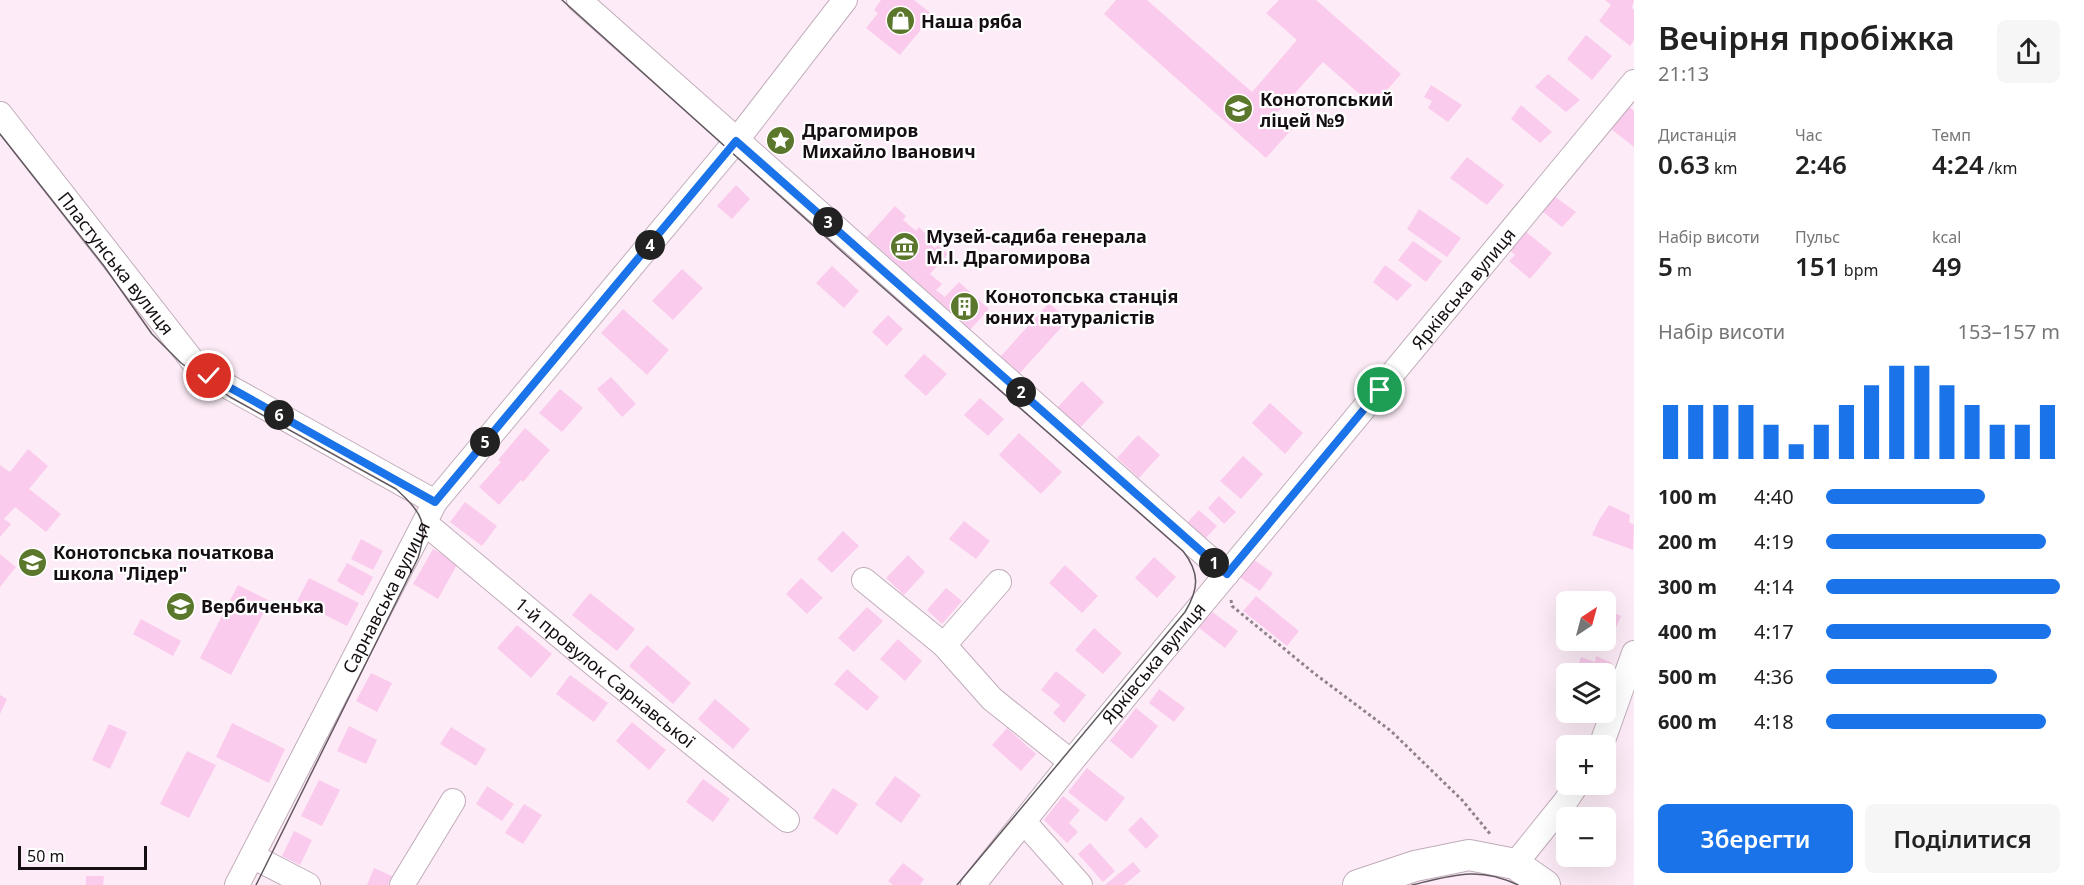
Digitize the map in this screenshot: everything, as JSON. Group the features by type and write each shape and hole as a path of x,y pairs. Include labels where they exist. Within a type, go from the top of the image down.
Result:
{"main road":[{"path":"1358,885 1415,866 1469,855 1515,864 1545,885"}],"street":[{"path":"579,0 1227,574"},
{"name":"Сарнавська вулиця","path":"237,885 430,512 736,141 845,0"},
{"name":"Ярківська вулиця","path":"973,885 1071,762 1634,82"},
{"name":"Пластунська вулиця","path":"0,114 195,364 209,376 430,512"},
{"name":"1-й провулок Сарнавської","path":"430,512 584,656 787,820"},
{"path":"864,580 944,645 992,699 1071,762"},
{"path":"944,645 999,582"},
{"path":"1605,735 1634,653"},
{"path":"1515,864 1570,795"},
{"path":"402,885 453,801"},
{"path":"1024,822 1080,885"},
{"path":"252,856 308,885"}],"path":[{"path":"1227,574 1232,606 1315,674 1391,731 1462,800 1492,836"}],"building":[{"name":"Наша ряба","path":"881,0 914,0 933,15 900,55 866,28 878,13 874,10"},
{"path":"1116,0 1147,0 1252,92 1297,40 1266,13 1279,0 1316,0 1401,74 1373,106 1323,62 1277,113 1293,128 1266,158 1104,14"},
{"path":"1605,0 1634,0 1632,8 1634,10 1634,40 1630,46 1599,21 1611,5"},
{"path":"1586,35 1612,56 1592,80 1567,59"},
{"path":"1548,74 1580,100 1566,112 1535,87"},
{"path":"1431,85 1462,105 1448,122 1428,108 1432,101 1424,97"},
{"path":"1521,105 1552,132 1540,143 1511,119"},
{"path":"1629,107 1634,111 1634,147 1611,129"},
{"path":"1467,157 1504,185 1487,205 1450,178"},
{"path":"736,185 750,199 732,219 717,206"},
{"path":"1554,196 1576,212 1562,227 1542,211"},
{"name":"Музей-садиба генерала М.І. Драгомирова","path":"895,206 906,216 903,220 916,231 919,227 928,236 925,239 935,248 938,245 948,254 930,274 942,284 936,290 945,297 959,282 989,309 969,331 867,237"},
{"path":"1419,209 1461,238 1447,257 1407,229"},
{"path":"1525,231 1552,253 1530,279 1509,261 1515,255 1509,250"},
{"path":"1413,241 1442,261 1426,282 1398,260"},
{"path":"1385,265 1412,285 1397,301 1373,282"},
{"path":"832,266 859,291 844,308 816,283"},
{"path":"682,269 703,288 673,320 652,301"},
{"path":"1049,303 1068,320 1019,374 1000,357"},
{"path":"623,309 669,350 647,375 601,333"},
{"path":"888,315 903,329 887,346 872,332"},
{"path":"924,354 947,374 926,396 904,376"},
{"path":"611,377 636,404 622,417 597,389"},
{"path":"1082,381 1104,402 1079,429 1056,409"},
{"path":"560,389 583,408 562,432 539,413"},
{"path":"980,398 1004,419 988,436 964,415"},
{"path":"1270,403 1303,433 1285,454 1252,423"},
{"path":"525,428 550,450 523,482 521,480 499,505 479,487 501,462 498,460"},
{"path":"1019,433 1062,472 1041,494 999,455"},
{"path":"1138,435 1160,455 1139,478 1117,458"},
{"path":"28,449 48,466 29,489 61,514 46,532 15,507 4,519 11,524 0,537 0,465 10,472"},
{"path":"1243,456 1263,474 1241,499 1220,481"},
{"path":"1219,496 1236,512 1224,524 1208,508"},
{"path":"465,502 497,526 482,546 450,522"},
{"path":"1609,505 1630,515 1629,522 1634,525 1633,550 1592,535"},
{"path":"1199,510 1217,526 1203,541 1185,525"},
{"path":"964,521 990,541 976,559 949,539"},
{"path":"843,531 859,546 832,573 817,559"},
{"path":"361,539 383,551 373,570 351,559"},
{"path":"433,549 458,563 438,599 413,584"},
{"path":"0,554 16,567 0,587"},
{"path":"908,555 925,572 904,595 886,578"},
{"path":"1154,557 1176,577 1157,598 1135,578"},
{"path":"1251,558 1273,573 1260,591 1238,576"},
{"path":"347,563 373,577 363,596 337,581"},
{"path":"1065,565 1098,596 1082,613 1049,583"},
{"path":"309,578 359,603 347,626 297,601"},
{"path":"801,578 823,598 807,614 786,594"},
{"path":"238,585 270,601 231,675 200,658"},
{"path":"946,588 962,601 942,624 927,610"},
{"path":"590,593 635,629 617,651 572,615"},
{"path":"1256,596 1299,631 1287,646 1243,611"},
{"path":"867,607 883,621 854,652 838,638"},
{"path":"1211,611 1238,631 1225,648 1199,628"},
{"path":"1616,614 1621,616 1616,628"},
{"path":"141,619 181,641 173,656 133,634"},
{"path":"517,625 552,654 531,678 497,648"},
{"path":"1094,628 1122,653 1103,674 1075,650"},
{"path":"898,639 922,661 905,681 880,659"},
{"path":"647,645 691,683 673,704 629,666"},
{"path":"1596,656 1612,663 1579,663 1581,657 1595,662"},
{"path":"847,669 879,697 867,711 834,684"},
{"path":"1056,671 1086,695 1064,723 1053,713 1060,705 1041,690"},
{"path":"371,673 392,683 377,712 356,701"},
{"path":"570,675 608,703 594,722 556,694"},
{"path":"1159,689 1185,708 1174,722 1149,703"},
{"path":"0,695 7,699 0,714"},
{"path":"715,699 750,729 733,749 698,719"},
{"path":"1136,708 1158,726 1132,759 1110,741"},
{"path":"632,722 666,750 649,770 616,741"},
{"path":"232,723 285,749 269,783 216,757"},
{"path":"109,724 127,732 110,769 92,760"},
{"path":"349,726 377,740 366,764 337,751"},
{"path":"451,727 486,749 476,766 440,744"},
{"path":"1007,728 1036,754 1021,771 992,745"},
{"path":"187,751 216,765 189,818 160,804"},
{"path":"1087,768 1125,798 1106,822 1068,792"},
{"path":"895,776 921,795 901,823 875,804"},
{"path":"703,779 730,799 713,822 686,802"},
{"path":"319,780 340,790 322,826 301,816"},
{"path":"487,786 514,804 502,821 476,804"},
{"path":"833,788 858,804 837,835 813,818"},
{"path":"1063,796 1080,810 1069,823 1078,832 1067,843 1044,820"},
{"path":"524,804 542,815 523,844 505,833"},
{"path":"1141,817 1159,836 1146,849 1128,830"},
{"path":"294,831 312,840 300,865 282,856"},
{"path":"1090,843 1115,871 1103,882 1078,854"},
{"path":"1133,862 1141,871 1124,885 1105,885"},
{"path":"903,863 924,879 920,885 893,885 888,881"},
{"path":"374,868 392,876 388,885 367,885"},
{"path":"86,876 104,876 103,885 86,885"}],"tram line":[{"path":"562,0 847,256 1183,551 1189,559 1196,581 1193,596 1185,612 957,885"},
{"path":"0,134 104,266 152,334 181,363 230,397 396,489 412,505 421,519 423,536 418,558 256,885"},
{"path":"1412,885 1466,874 1491,876 1518,885"}],"place":[{"name":"Наша ряба","path":"900,21"},
{"name":"Конотопський ліцей №9","path":"1239,109"},
{"name":"Драгомиров Михайло Іванович","path":"781,140"},
{"name":"Музей-садиба генерала М.І. Драгомирова","path":"905,246"},
{"name":"Конотопська станція юних натуралістів","path":"964,306"},
{"name":"Конотопська початкова школа \"Лідер\"","path":"32,562"},
{"name":"Вербиченька","path":"180,606"}],"route":[{"path":"209,376 435,502 736,141 1227,574 1380,390"}]}
